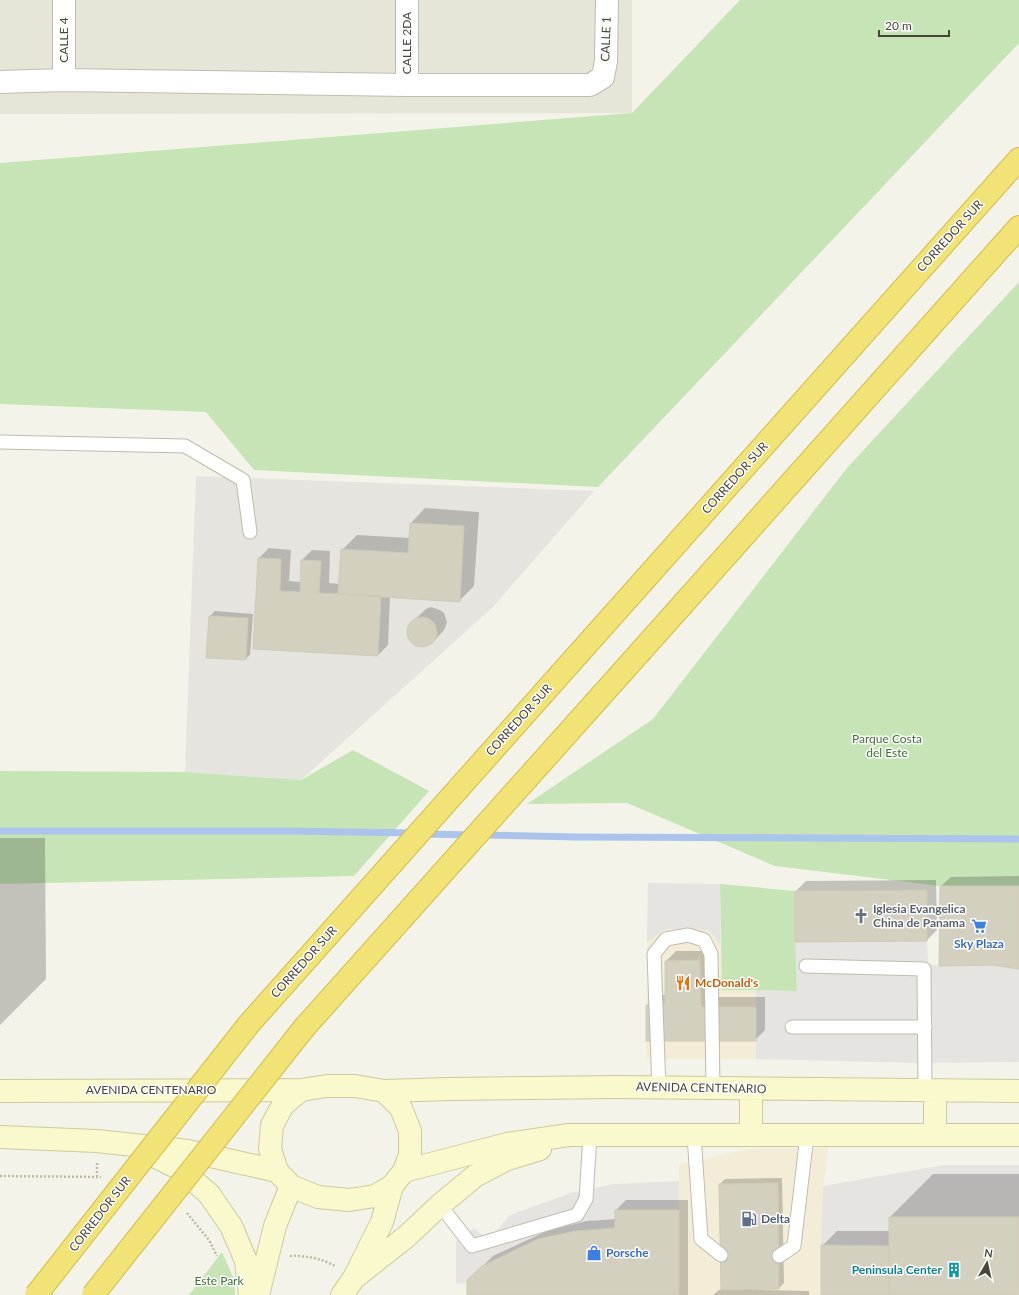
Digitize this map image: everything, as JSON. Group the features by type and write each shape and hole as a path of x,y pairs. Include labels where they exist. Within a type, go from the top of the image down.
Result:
{"highway":[{"name":"CORREDOR SUR","path":"36,1295 249,1024 1019,159"},
{"path":"93,1295 304,1028 1019,227"}],"main road":[{"path":"258,1295 275,1226 284,1178 270,1149 272,1125 283,1105 301,1090 327,1086 355,1086 384,1091 401,1108 410,1131 410,1155 398,1179 382,1222 348,1287"},
{"name":"AVENIDA CENTENARIO","path":"384,1091 458,1088 713,1088 1019,1091"},
{"path":"751,1089 751,1135"},
{"name":"AVENIDA CENTENARIO","path":"0,1091 301,1090"},
{"path":"930,1091 935,1135"},
{"path":"2,1141 108,1142 188,1151 284,1178 318,1197 349,1200 375,1196 398,1179 507,1144 579,1135 1019,1135"},
{"path":"348,1287 406,1238 475,1176 505,1160 579,1135"},
{"path":"108,1142 146,1151 180,1169 209,1194 231,1226 246,1261 250,1295"}],"street":[{"name":"CALLE 4","path":"64,0 64,80"},
{"name":"CALLE 2DA","path":"406,0 407,85"},
{"name":"CALLE 1","path":"407,85 590,85 603,78 606,61 607,0"},
{"path":"0,82 64,80 407,85"}],"lane":[{"path":"0,442 185,446 243,480 250,532"},
{"path":"659,1088 654,954 666,939 688,935 704,940 711,954 713,1088"},
{"path":"806,966 924,969 925,1027 930,1091"},
{"path":"792,1027 925,1027"},
{"path":"440,1206 472,1246 578,1215 586,1199 579,1135"},
{"path":"694,1135 701,1239 721,1255"},
{"path":"779,1256 794,1246 807,1135"}],"shaded area":[{"path":"0,0 632,0 632,113 0,114"},
{"path":"196,476 594,491 493,607 301,780 185,772"},
{"path":"648,883 720,884 722,990 756,991 756,1059 646,1059"},
{"path":"648,883 720,884 720,945 710,931 698,929 666,929 647,942"},
{"path":"927,941 928,964 940,966 992,965 1019,969 1019,1062 925,1063 756,1059 756,991 797,991 795,942"},
{"path":"828,1148 823,1186 821,1295 679,1295 679,1164 750,1149"},
{"path":"944,1165 1019,1165 1019,1217 889,1217 889,1246 821,1245 823,1186"},
{"path":"679,1181 679,1210 615,1210 615,1228 576,1231 538,1239 482,1266 467,1280 467,1283 456,1284 456,1241 474,1228 485,1237 494,1234 510,1215 571,1193 614,1184"}],"green space":[{"path":"740,0 1019,0 1019,43 598,487 254,470 206,412 0,404 0,163 632,113"},
{"name":"Parque Costa del Este","path":"1019,282 1019,886 940,886 775,866 627,803 527,804 653,719 847,468"},
{"path":"353,750 429,791 354,876 0,884 0,771 185,772 301,780"},
{"path":"720,884 795,891 797,991 722,990"},
{"name":"Este Park","path":"222,1252 234,1279 235,1295 189,1295"}],"building":[{"path":"410,523 464,526 460,602 338,594 341,549 408,553"},
{"path":"258,558 281,559 280,591 300,592 301,560 321,561 319,593 381,596 378,656 253,649"},
{"path":"209,616 248,618 246,660 206,658"},
{"path":"422,617 433,621 437,632 433,643 422,647 411,643 407,632 411,621"},
{"name":"Sky Plaza","path":"940,886 1019,886 1019,969 992,965 939,966"},
{"name":"Iglesia Evangelica China de Panama","path":"927,890 927,941 795,942 795,891"},
{"name":"McDonald's","path":"700,960 701,1007 756,1007 756,1041 646,1041 646,1005 665,1004 665,961"},
{"name":"Delta","path":"778,1183 779,1289 721,1290 719,1184"},
{"name":"Porsche","path":"615,1210 679,1210 679,1295 467,1295 467,1280 482,1266 538,1239 576,1231 615,1228"},
{"name":"Peninsula Center","path":"889,1217 1019,1217 1019,1295 889,1295"},
{"path":"821,1245 889,1246 889,1295 821,1295"}],"waterway":[{"path":"0,831 286,831 414,833"},
{"path":"424,834 472,835"},
{"path":"482,835 577,837 1019,839"}],"place":[{"name":"Iglesia Evangelica China de Panama","path":"861,916"},
{"name":"Sky Plaza","path":"979,926"},
{"name":"McDonald's","path":"683,983"},
{"name":"Delta","path":"749,1219"},
{"name":"Porsche","path":"594,1253"},
{"name":"Peninsula Center","path":"954,1270"}]}
